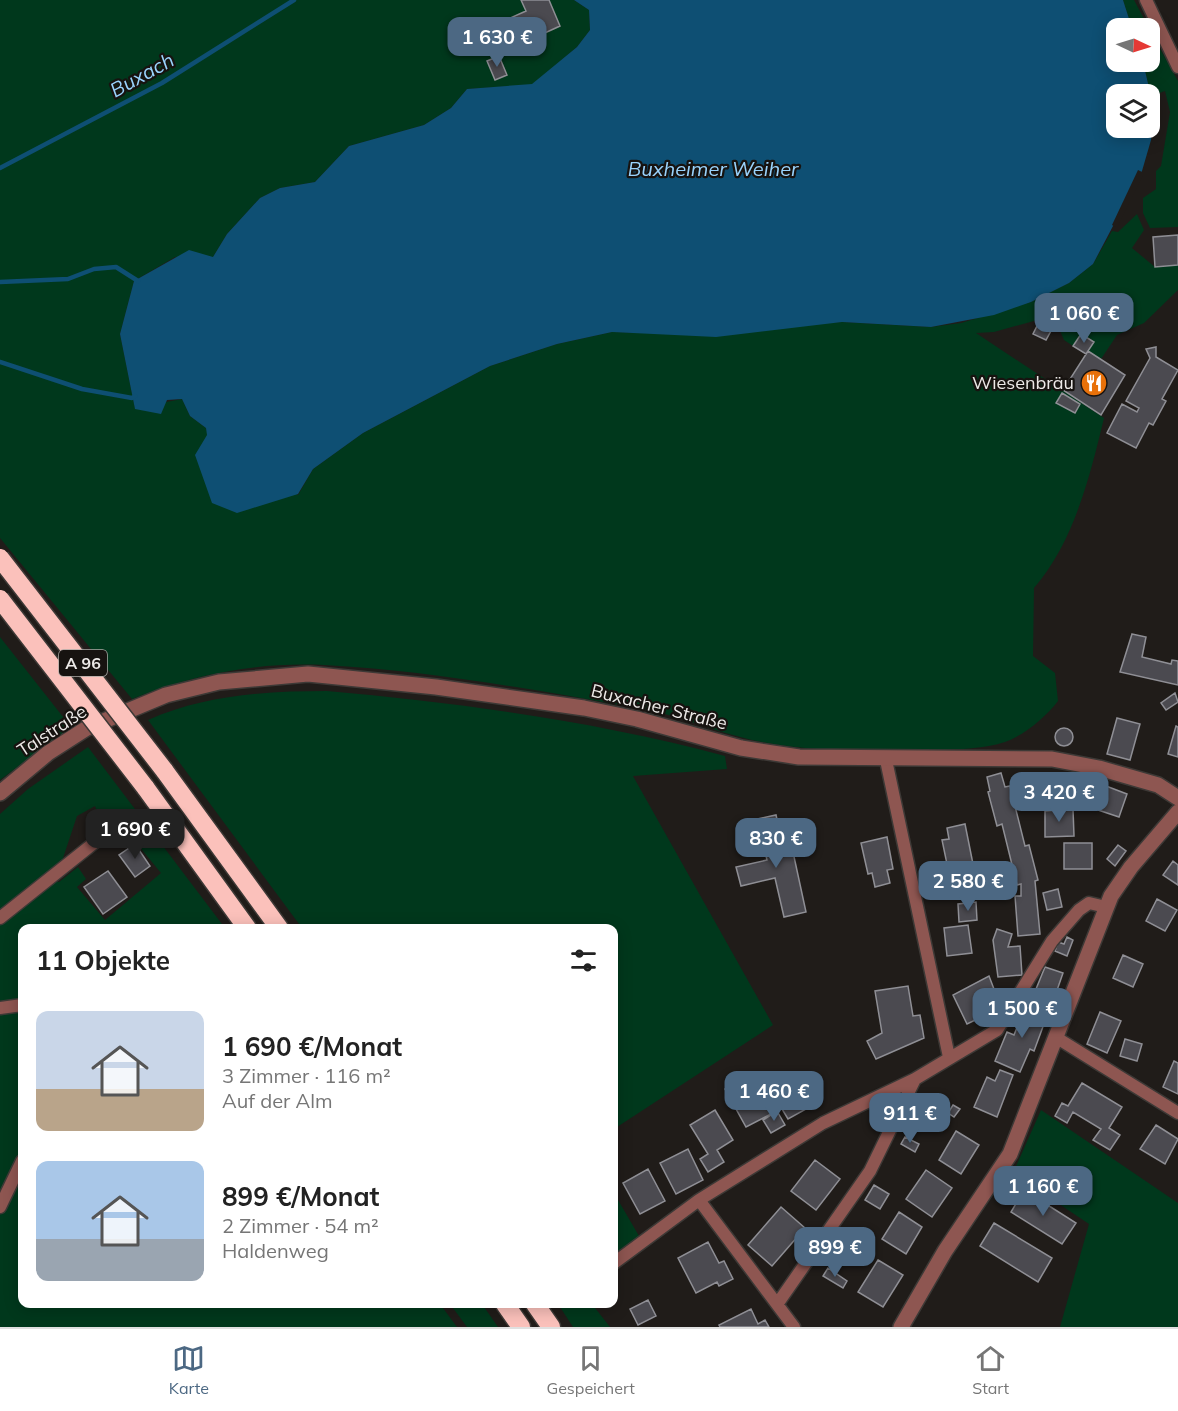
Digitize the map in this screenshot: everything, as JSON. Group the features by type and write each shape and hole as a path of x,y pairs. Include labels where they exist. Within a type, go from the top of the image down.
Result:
{"highway":[{"name":"A 96","path":"0,558 164,770 276,924"},
{"name":"A 96","path":"0,599 144,787 244,924"},
{"path":"509,1308 521,1327"},
{"path":"538,1308 551,1327"}],"street":[{"path":"1146,0 1178,67"},
{"name":"Buxacher Straße","path":"130,710 184,690 219,682 290,675 332,676 436,687 584,708 637,718 732,746 772,753 886,760 1052,759 1099,768 1158,785 1178,798"},
{"name":"Talstraße","path":"0,793 48,753 87,728 130,710"},
{"path":"886,760 948,1058"},
{"path":"901,1327 945,1251 1004,1165 1057,1038 1106,907 1131,867 1178,812"},
{"path":"0,918 99,839"},
{"path":"618,1260 699,1200 823,1123 915,1078 1001,1026 1041,957 1079,910 1089,903 1106,907"},
{"path":"0,1008 18,1006"},
{"path":"1057,1038 1178,1113"},
{"path":"778,1303 870,1171 915,1078"},
{"path":"0,1207 18,1169"},
{"path":"699,1200 794,1327"}],"green space":[{"path":"0,0 574,0 589,10 590,30 577,47 532,85 467,89 451,108 424,125 349,146 315,182 280,188 260,198 227,234 213,257 175,257 134,281 120,334 135,408 182,399 190,416 206,428 208,435 298,495 313,469 363,433 490,366 557,344 612,332 654,333 842,322 931,327 961,323 1031,302 1069,283 1093,264 1112,231 1118,232 1137,214 1144,230 1132,248 1155,267 1178,265 1178,290 1144,323 1117,335 1101,359 1088,351 1093,342 1081,334 1073,346 1064,340 1058,326 1041,319 994,332 976,333 1104,418 1079,508 1060,550 1034,588 1033,656 1055,673 1058,701 1027,731 997,744 963,749 872,751 784,746 738,736 646,709 469,680 360,667 299,665 250,668 202,676 132,699 0,538"},
{"path":"1123,0 1134,0 1144,18 1129,18"},
{"path":"1160,49 1178,81 1178,227 1150,228 1143,213 1143,198 1156,189 1156,171 1161,166 1170,112 1165,91 1160,93 1160,84 1148,84 1145,72 1160,72"},
{"path":"0,637 71,727 0,780"},
{"path":"327,691 427,701 528,715 627,733 725,756 727,769 633,776 773,1025 618,1126 618,924 299,924 148,720 213,700 282,692"},
{"path":"88,747 222,924 18,924 18,1001 0,1003 0,925 54,881 59,882 78,867 86,879 77,887 105,920 161,873 133,839 116,837 98,814 95,806 77,816 62,861 57,867 0,913 0,814 28,789"},
{"path":"18,1010 18,1163 0,1199 0,1012"},
{"path":"1041,1110 1178,1203 1178,1327 1060,1327 1089,1224 1013,1173"},
{"path":"18,1178 18,1308 443,1308 457,1327 0,1327 0,1215"},
{"path":"618,1200 639,1236 618,1252"},
{"path":"453,1308 485,1308 498,1327 467,1327"},
{"path":"561,1308 595,1308 610,1327 573,1327"}],"water":[{"name":"Buxheimer Weiher","path":"574,0 1123,0 1129,18 1106,18 1106,72 1145,72 1148,84 1106,84 1106,138 1151,138 1151,140 1142,171 1093,264 1069,283 1031,302 994,315 931,327 842,322 716,337 612,332 557,344 490,366 363,433 313,469 298,494 237,513 212,503 195,455 207,435 206,428 190,416 182,399 167,400 161,414 135,409 120,334 134,281 189,250 213,257 227,234 260,198 280,188 315,182 349,146 424,125 451,108 467,89 532,84 577,47 590,30 589,10"}],"pier":[{"path":"1138,170 1144,173 1117,228 1112,225"}],"building":[{"path":"521,0 549,0 560,26 501,53 490,27 526,11"},
{"path":"499,56 507,75 495,80 487,61"},
{"path":"1178,235 1178,265 1155,267 1153,237"},
{"path":"1039,322 1052,329 1046,340 1033,334"},
{"path":"1081,334 1094,342 1086,354 1073,346"},
{"path":"1156,347 1156,357 1178,370 1162,399 1166,401 1153,425 1149,423 1136,448 1107,433 1122,404 1137,412 1139,408 1126,401 1150,358 1146,349"},
{"name":"Wiesenbräu","path":"1088,351 1125,375 1101,415 1063,390"},
{"path":"1062,393 1080,404 1075,413 1056,403"},
{"path":"1132,634 1146,637 1142,657 1171,664 1172,660 1178,661 1178,685 1120,672"},
{"path":"1175,693 1178,702 1166,710 1161,703"},
{"path":"1117,718 1140,724 1130,760 1107,754"},
{"path":"1176,726 1178,727 1178,757 1168,754"},
{"path":"1060,728 1068,728 1073,733 1071,744 1060,746 1055,741 1055,733"},
{"path":"1001,773 1005,787 1010,786 1025,846 1029,845 1038,880 1035,881 1040,934 1018,936 1015,896 1021,896 1021,884 1017,885 1002,824 997,826 988,792 990,791 987,777"},
{"path":"1056,773 1056,788 1076,787 1076,803 1029,802 1028,774"},
{"path":"1106,786 1127,794 1119,817 1098,810"},
{"path":"1073,809 1074,836 1045,837 1045,811"},
{"path":"776,815 785,854 793,852 806,912 784,917 775,878 741,886 736,867 767,860 757,819"},
{"path":"965,824 975,874 960,877 957,862 947,864 942,840 949,839 947,828"},
{"path":"887,837 893,869 887,870 890,883 875,887 872,873 868,874 861,843"},
{"path":"1064,843 1092,843 1092,869 1064,869"},
{"path":"135,844 150,866 135,877 119,855"},
{"path":"1118,845 1126,851 1115,866 1107,859"},
{"path":"1173,861 1178,865 1178,885 1163,875"},
{"path":"108,871 127,897 103,914 84,887"},
{"path":"1058,889 1062,907 1047,910 1043,893"},
{"path":"1157,899 1177,910 1165,931 1146,921"},
{"path":"976,902 977,920 959,922 958,904"},
{"path":"968,925 972,953 947,956 944,928"},
{"path":"997,929 1012,934 1008,947 1020,946 1022,975 998,977 993,940"},
{"path":"1067,937 1073,940 1067,956 1055,951 1058,942 1064,944"},
{"path":"1123,955 1143,964 1133,987 1113,978"},
{"path":"1045,967 1063,973 1055,996 1036,989"},
{"path":"989,976 994,989 981,995 990,1013 967,1024 953,995"},
{"path":"908,986 913,1016 920,1015 924,1038 876,1059 867,1041 882,1033 875,991"},
{"path":"1026,1005 1048,1013 1034,1051 1030,1049 1020,1072 995,1061 1007,1032 1014,1035"},
{"path":"1100,1012 1121,1021 1107,1053 1087,1044"},
{"path":"1125,1039 1142,1044 1137,1061 1120,1056"},
{"path":"1174,1061 1178,1063 1178,1094 1163,1087"},
{"path":"1000,1070 1013,1075 997,1117 974,1107 987,1077 995,1081"},
{"path":"750,1076 771,1114 746,1127 725,1089"},
{"path":"800,1079 815,1104 788,1119 773,1094"},
{"path":"1082,1083 1122,1107 1109,1128 1120,1135 1110,1150 1093,1140 1101,1129 1073,1112 1067,1123 1055,1116 1062,1103 1068,1106"},
{"path":"923,1102 942,1113 936,1125 916,1114"},
{"path":"953,1105 960,1109 954,1117 948,1113"},
{"path":"715,1110 733,1140 717,1150 724,1162 708,1172 700,1159 708,1154 690,1125"},
{"path":"777,1111 785,1125 771,1133 763,1120"},
{"path":"1156,1125 1178,1139 1165,1164 1140,1149"},
{"path":"956,1131 979,1145 961,1174 939,1160"},
{"path":"905,1137 919,1144 915,1152 901,1144"},
{"path":"688,1149 703,1180 676,1194 660,1163"},
{"path":"815,1160 840,1179 816,1210 791,1191"},
{"path":"648,1169 665,1201 640,1214 623,1183"},
{"path":"926,1170 952,1188 932,1217 906,1199"},
{"path":"874,1185 889,1194 880,1209 865,1200"},
{"path":"1024,1190 1076,1223 1062,1244 1011,1212"},
{"path":"781,1207 805,1228 772,1266 748,1245"},
{"path":"899,1212 922,1227 906,1254 882,1239"},
{"path":"994,1223 1052,1258 1038,1282 980,1246"},
{"path":"708,1242 719,1263 724,1261 733,1279 719,1286 717,1282 696,1293 678,1258"},
{"path":"829,1250 838,1256 831,1267 822,1260"},
{"path":"878,1260 903,1275 883,1307 858,1292"},
{"path":"828,1268 847,1281 843,1288 823,1276"},
{"path":"648,1300 656,1316 638,1325 630,1309"},
{"path":"751,1309 758,1324 765,1320 769,1327 720,1327 719,1325"}],"waterway":[{"name":"Buxach","path":"0,168 162,83 294,0"},
{"path":"0,282 68,279 94,269 116,267 138,281"},
{"path":"0,362 82,389 132,398 135,396"}],"place":[{"name":"Wiesenbräu","path":"1094,383"}]}
